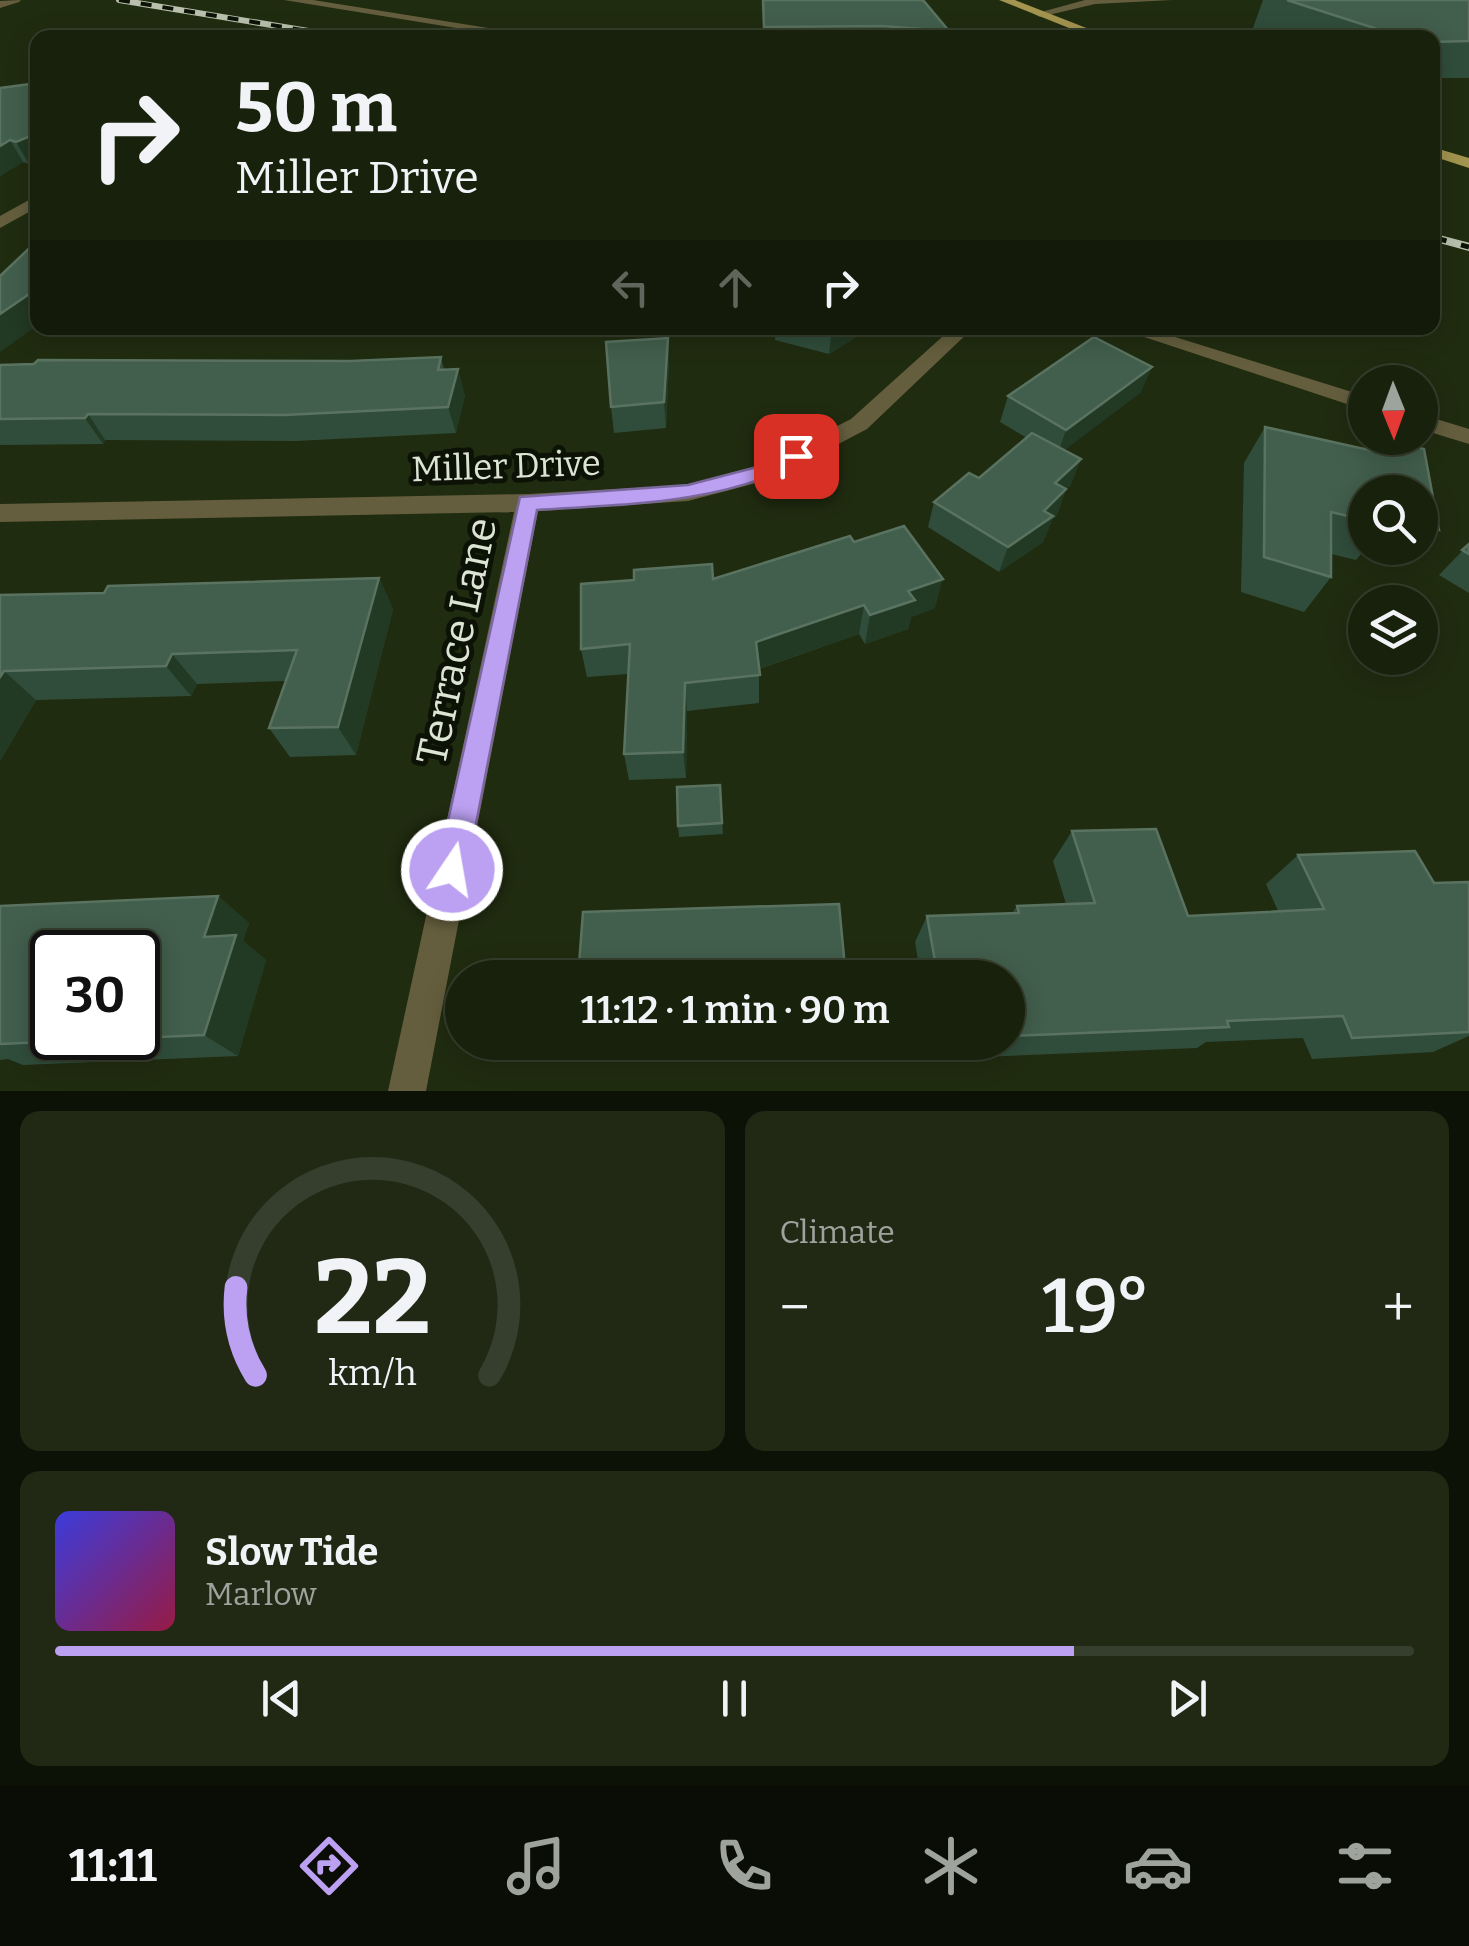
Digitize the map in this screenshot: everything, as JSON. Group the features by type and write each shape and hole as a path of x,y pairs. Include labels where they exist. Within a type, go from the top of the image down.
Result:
{"main road":[{"path":"1006,0 1084,30"},
{"path":"1440,154 1469,163"}],"street":[{"path":"0,3 14,0"},
{"path":"290,0 491,30"},
{"path":"1040,14 1095,2 1166,0"},
{"path":"0,223 30,205"},
{"name":"Miller Drive","path":"0,513 528,503 688,492 764,472 858,424 955,335"},
{"path":"1149,335 1348,398"},
{"path":"1438,427 1469,437"},
{"name":"Terrace Lane","path":"407,1091 528,503"}],"building":[{"path":"763,0 923,0 948,30 882,26 764,27"},
{"path":"1287,0 1469,0 1469,41 1440,42 1440,30 1380,30"},
{"path":"30,84 30,136 0,146 0,88"},
{"path":"30,248 30,293 0,314 0,276"},
{"path":"1094,337 1152,367 1066,430 1008,396"},
{"path":"668,338 664,402 611,407 606,342"},
{"path":"441,357 438,370 458,369 448,407 284,415 88,414 85,418 0,419 0,365 34,364 38,360 351,361"},
{"path":"1265,427 1348,445 1348,455 1425,455 1429,475 1348,475 1348,516 1331,512 1331,577 1264,557"},
{"path":"1032,433 1081,459 1055,483 1066,489 1044,511 1053,516 1008,547 934,502 969,473 979,478"},
{"path":"904,526 943,579 908,591 915,600 870,615 864,605 756,642 760,675 685,683 683,752 624,754 630,644 581,649 581,584 634,580 634,570 712,564 713,579 850,536 854,542"},
{"path":"379,578 338,727 269,728 297,650 172,654 166,666 4,671 0,677 0,595 104,593 108,586"},
{"path":"720,785 722,823 678,826 677,787"},
{"path":"1156,829 1188,916 1324,909 1298,855 1415,851 1434,883 1469,882 1469,1032 1352,1038 1343,1016 1227,1021 1229,1027 1025,1035 1025,960 935,960 927,916 1019,913 1017,906 1095,903 1072,831"},
{"path":"218,896 204,937 236,935 204,1035 160,1037 160,930 30,930 30,1043 0,1044 0,906"},
{"path":"839,904 844,960 579,960 583,912"}],"railway":[{"path":"119,0 302,30"},
{"path":"1440,239 1469,247"}],"route":[{"path":"452,870 528,503 688,492 764,472 796,456"}]}
